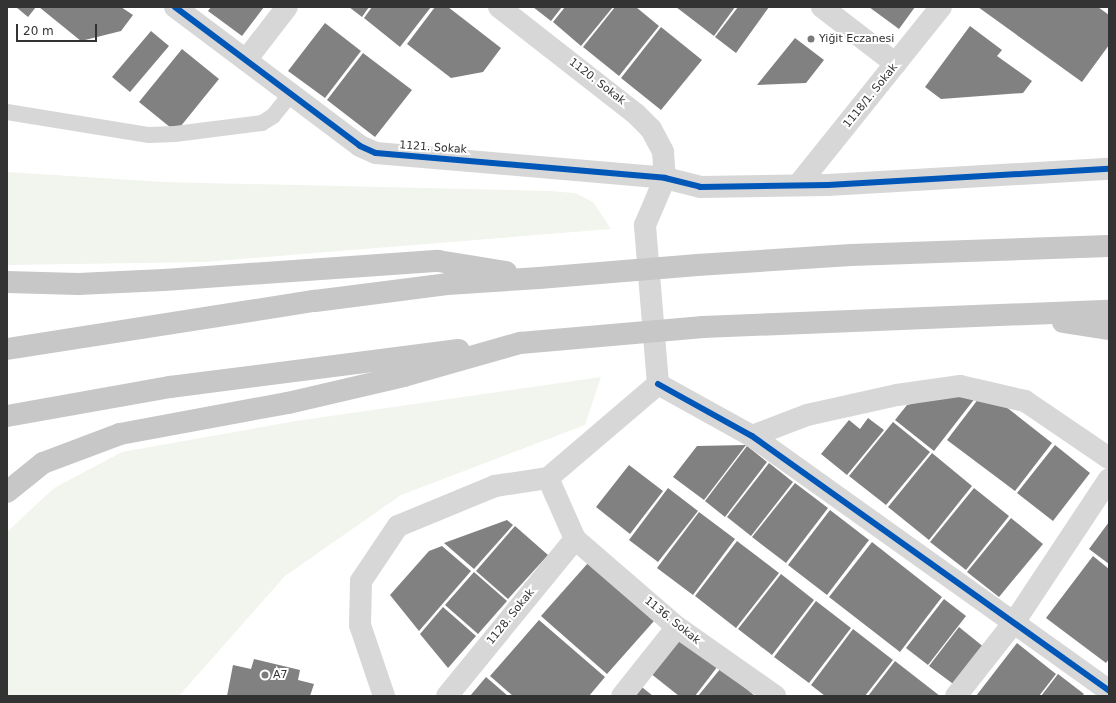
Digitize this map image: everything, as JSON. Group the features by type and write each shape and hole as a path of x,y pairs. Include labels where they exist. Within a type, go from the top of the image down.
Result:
{"highway":[{"path":"7,349 315,301 447,284 851,255 1109,246"},
{"path":"7,282 78,284 164,280 438,261 539,278"},
{"path":"7,416 170,387 349,362 520,343 703,327 1016,313 1109,311"},
{"path":"1016,313 1109,330"},
{"path":"7,492 43,463 120,434 288,404 404,376 520,343"}],"street":[{"name":"1121. Sokak","path":"175,7 360,146 376,153 665,178 700,187 799,184 1109,169"},
{"path":"246,60 287,7"},
{"name":"1120. Sokak","path":"499,7 636,114 651,129 662,152 665,178"},
{"path":"822,7 896,64"},
{"name":"1118/1. Sokak","path":"799,184 941,7"},
{"path":"658,384 645,225 665,178"},
{"path":"658,384 752,436 1015,621 1109,691"},
{"path":"384,696 360,624 361,581 398,526 495,486 548,478 658,384"},
{"path":"752,436 807,415 897,395 960,386 1025,401 1109,458"},
{"path":"548,478 575,539"},
{"path":"956,696 1015,621 1109,479"},
{"name":"1136. Sokak","path":"575,539 677,626 775,696"},
{"name":"1128. Sokak","path":"447,696 575,539"},
{"path":"622,696 677,626"}],"lane":[{"path":"7,112 149,135 175,134 262,122 273,116 290,94"}],"shaded area":[{"path":"7,172 163,182 549,191 575,193 593,202 611,229 204,262 7,265"},
{"path":"601,377 585,425 401,495 285,576 179,696 7,696 7,532 54,488 122,452 296,421"}],"building":[{"path":"16,7 36,7 28,17"},
{"path":"39,7 121,7 133,15 121,31 81,41"},
{"path":"211,7 264,7 242,36 208,11"},
{"path":"349,7 369,7 362,17"},
{"path":"372,7 431,7 400,47 364,18"},
{"path":"435,7 448,7 501,48 483,72 451,78 407,44"},
{"path":"533,7 562,7 551,21"},
{"path":"565,7 613,7 581,46 553,22"},
{"path":"615,7 636,7 659,26 619,76 583,47"},
{"path":"676,7 735,7 714,36"},
{"path":"738,7 769,7 736,53 715,37"},
{"path":"869,7 915,7 899,29"},
{"path":"978,7 1098,7 1109,15 1109,45 1082,82"},
{"path":"325,23 361,51 325,98 288,71"},
{"path":"970,26 1002,50 997,56 1032,81 1023,93 941,99 925,87"},
{"path":"661,27 702,60 661,110 621,78"},
{"path":"151,31 169,46 130,92 112,77"},
{"path":"795,38 824,60 806,83 757,85"},
{"path":"182,49 219,79 176,132 139,102"},
{"path":"363,53 412,90 375,137 327,100"},
{"path":"956,393 976,397 934,451 895,420 907,405"},
{"path":"979,398 1001,403 1052,443 1015,491 947,440"},
{"path":"868,418 884,430 847,475 821,454 849,420 860,429"},
{"path":"893,422 930,452 886,505 849,476"},
{"path":"746,445 704,500 673,477 697,446"},
{"path":"1055,445 1090,473 1053,521 1017,493"},
{"path":"747,446 767,462 725,517 705,501"},
{"path":"932,453 972,486 929,540 888,507"},
{"path":"769,463 793,482 751,536 727,517"},
{"path":"629,465 663,491 630,534 596,507"},
{"path":"795,483 828,508 786,563 752,537"},
{"path":"668,488 698,511 658,562 629,540"},
{"path":"974,488 1009,516 966,570 930,542"},
{"path":"830,510 869,540 827,595 788,565"},
{"path":"699,512 735,539 693,595 657,568"},
{"path":"1011,518 1043,544 999,597 967,572"},
{"path":"507,520 513,525 474,569 444,543"},
{"path":"1109,522 1109,564 1089,549"},
{"path":"515,526 548,555 508,599 476,571"},
{"path":"737,541 779,573 736,628 695,596"},
{"path":"872,542 942,597 900,652 829,597"},
{"path":"442,546 471,571 419,631 390,595 429,551"},
{"path":"1093,556 1109,569 1109,659 1106,663 1046,618"},
{"path":"588,563 654,621 607,674 541,616"},
{"path":"474,572 507,601 478,634 445,605"},
{"path":"781,574 814,600 772,655 738,629"},
{"path":"944,599 966,616 928,665 906,648"},
{"path":"816,601 851,628 809,683 774,657"},
{"path":"443,607 476,636 448,668 420,634"},
{"path":"539,620 605,677 589,696 513,696 490,676"},
{"path":"959,627 985,648 956,686 929,666"},
{"path":"853,629 893,660 865,696 825,696 811,685"},
{"path":"675,632 718,666 695,696 679,696 645,669"},
{"path":"1017,643 1056,674 1039,696 976,696"},
{"name":"A7","path":"254,659 300,670 298,680 314,684 310,696 227,696 233,665 251,669"},
{"path":"895,661 940,696 868,696"},
{"path":"721,668 755,696 698,696"},
{"path":"1058,674 1084,694 1082,696 1041,696"},
{"path":"486,677 508,696 470,696"},
{"path":"638,684 653,696 629,696"}],"cycle path":[{"path":"175,7 360,146 376,153 665,178 700,187 828,185 1109,169"},
{"path":"658,384 752,436 1109,691"}],"place":[{"name":"Yiğit Eczanesi","path":"811,39"},
{"name":"A7","path":"265,675"}]}
